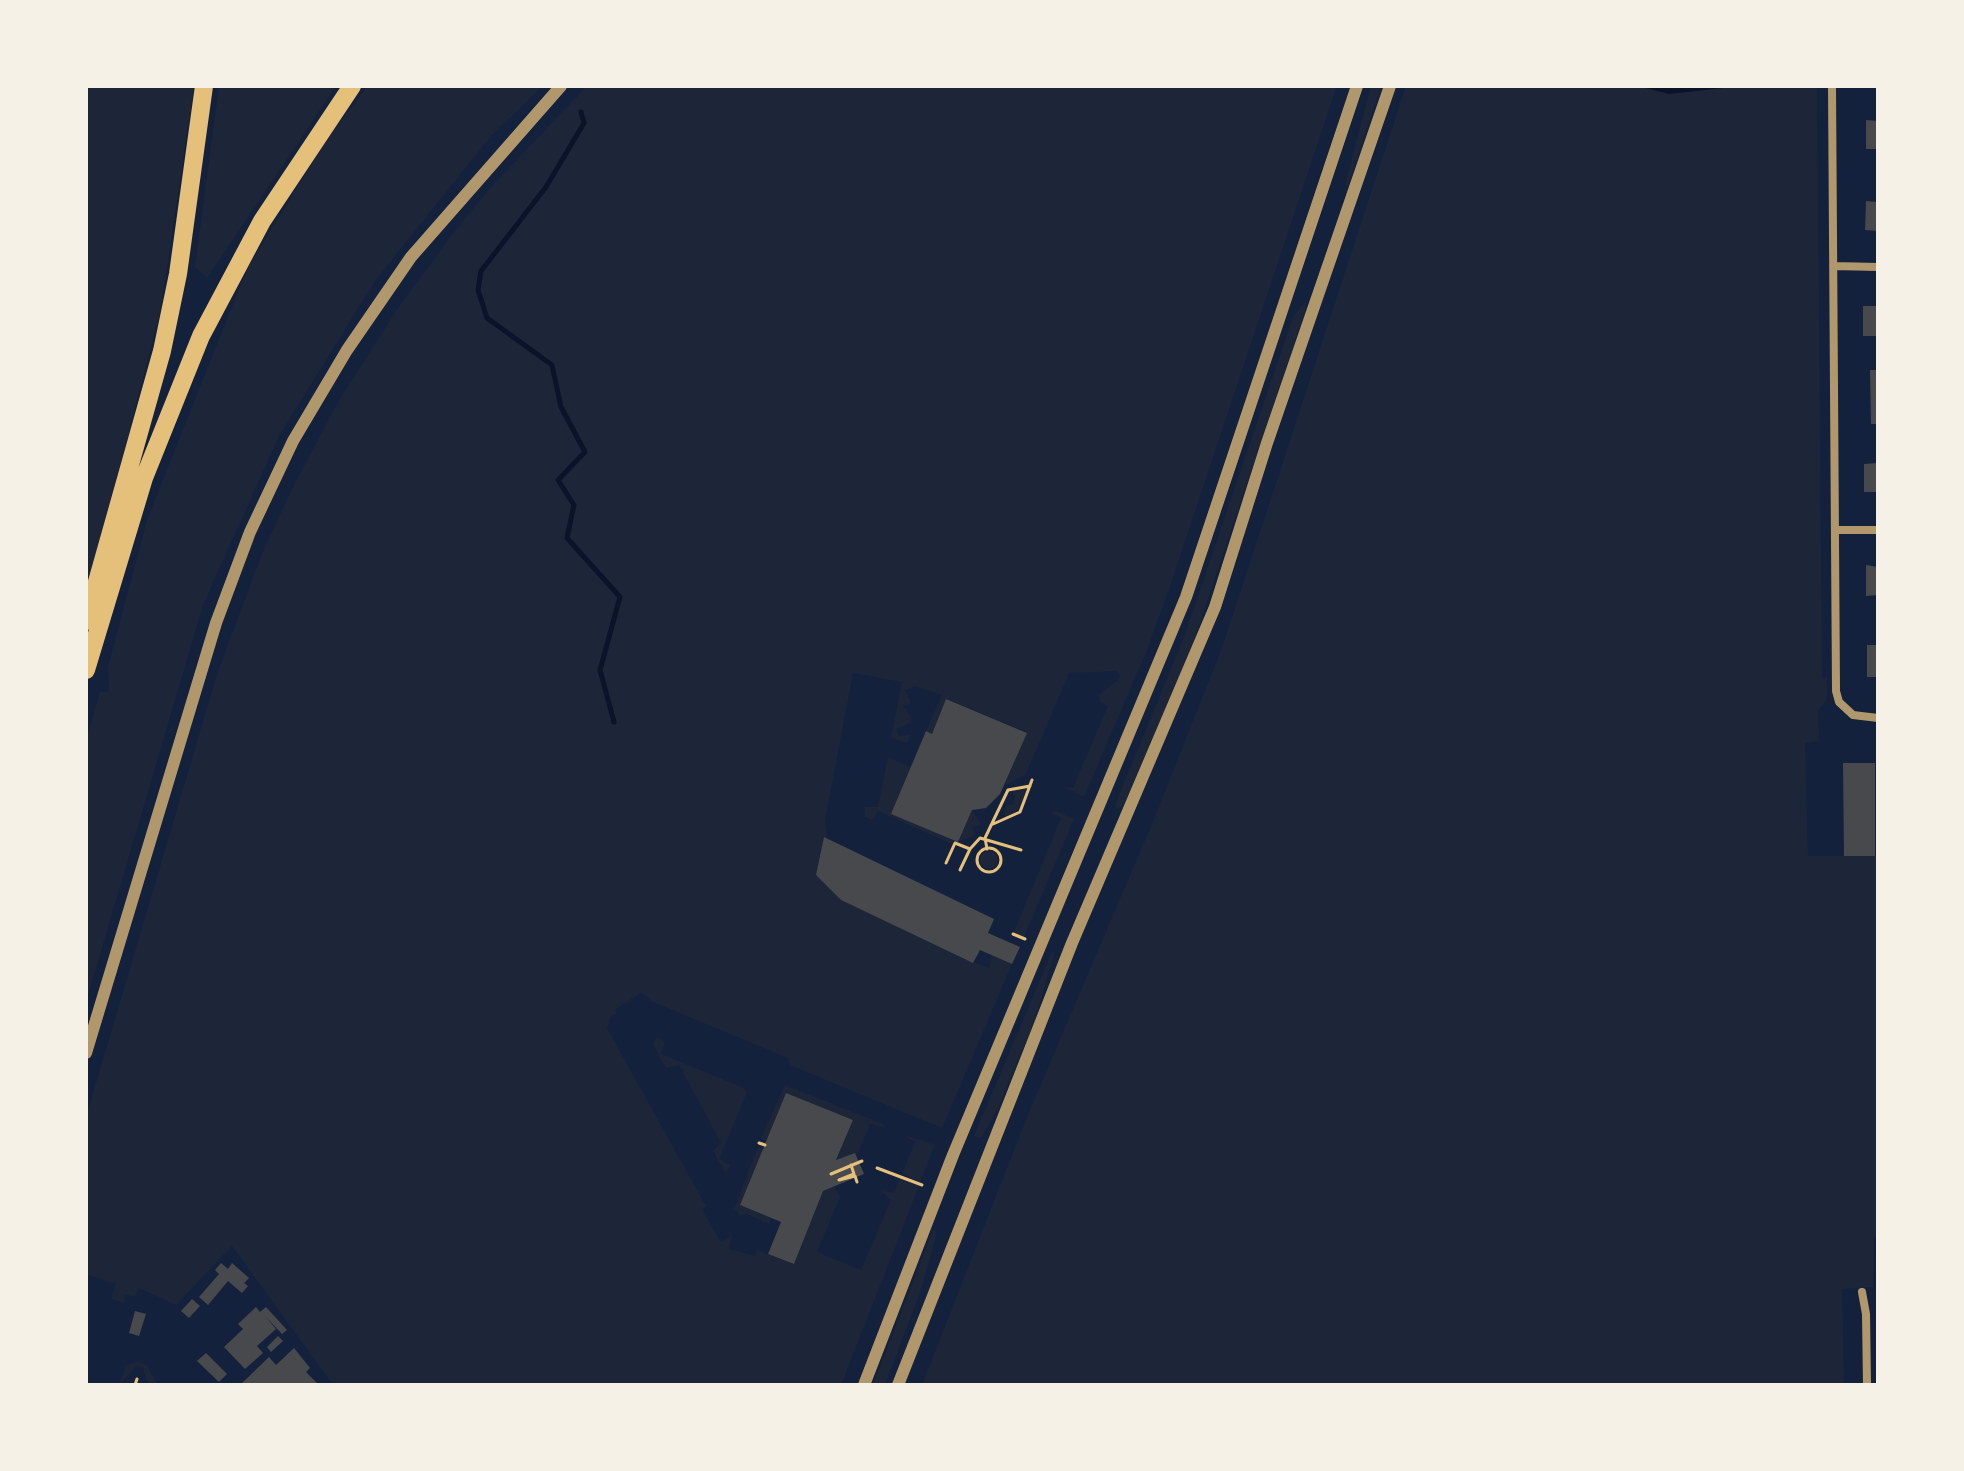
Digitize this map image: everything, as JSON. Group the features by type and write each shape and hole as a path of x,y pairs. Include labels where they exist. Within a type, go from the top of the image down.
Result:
{"highway":[{"path":"86,621 162,351 178,274 204,86"},
{"path":"86,670 144,478 201,336 268,211 352,86"}],"street":[{"path":"86,1053 216,623 250,532 293,441 347,350 411,257 561,86"},
{"path":"864,1385 953,1155 1186,597 1357,86"},
{"path":"898,1385 1072,943 1215,607 1272,428 1390,86"},
{"path":"1832,86 1836,691 1845,710 1863,718 1878,718"},
{"path":"1834,266 1878,267"},
{"path":"1835,530 1878,530"},
{"path":"1862,1292 1866,1314 1867,1385"},
{"path":"1866,1314 1878,1314"}],"path":[{"path":"991,825 1020,812 1032,780"},
{"path":"987,849 985,838 1008,790 1030,786"},
{"path":"960,870 975,841 985,838 1021,850"},
{"path":"946,863 955,843 970,849"},
{"path":"987,849 996,851 1000,857 1000,865 992,872 981,869 977,862 979,855 987,849"},
{"path":"1013,934 1025,939"},
{"path":"759,1143 765,1145"},
{"path":"831,1174 862,1161"},
{"path":"851,1165 854,1174 839,1180 855,1176 857,1182"},
{"path":"877,1168 922,1185"}],"shaded area":[{"path":"86,86 194,86 161,308 86,597"},
{"path":"219,86 336,86 207,278 195,267"},
{"path":"368,86 543,86 491,136 375,281 279,436 203,605 86,1002 86,741 100,692 109,692 108,667 147,520 247,269 329,136"},
{"path":"587,86 1337,86 1174,575 1147,650 1084,797 1062,786 1073,788 1108,706 1100,702 1099,695 1121,677 1117,671 1069,673 1026,774 1004,786 1027,732 947,699 932,734 926,731 942,695 915,686 905,690 911,703 903,706 912,718 910,723 896,729 899,736 911,734 907,743 891,738 902,682 853,673 825,821 827,838 824,838 817,875 841,900 967,960 989,968 992,955 1012,964 942,1128 790,1065 788,1058 651,1001 642,992 615,1010 617,1013 610,1018 607,1028 706,1206 702,1209 705,1215 721,1242 732,1236 729,1249 755,1256 757,1250 794,1264 823,1191 835,1186 840,1197 817,1252 861,1270 891,1200 880,1190 894,1193 900,1178 919,1186 841,1385 333,1385 232,1246 176,1305 139,1288 135,1297 124,1294 124,1303 111,1299 116,1284 86,1274 86,1117 218,671 264,549 294,485 338,402 396,311 451,236 490,188"},
{"path":"1371,86 1381,86 1348,186 1345,185"},
{"path":"1406,86 1817,86 1822,677 1827,678 1827,699 1818,710 1819,741 1805,743 1808,856 1878,856 1878,1237 1874,1238 1873,1287 1842,1289 1844,1385 922,1385 1027,1117 1154,819 1222,648"},
{"path":"1638,86 1741,86 1669,94"},
{"path":"1305,302 1306,308 1193,643 1129,796 1121,808 1116,809 1115,805 1184,637 1293,317"},
{"path":"888,757 911,767 892,814 954,840 952,844 878,811 873,820 865,817 865,807 878,807"},
{"path":"1027,788 1018,810 1005,817 1006,806 1013,804 1015,796 1012,790"},
{"path":"972,810 981,824 972,827 975,835 958,842"},
{"path":"1054,810 1074,819 1024,937 1014,932 1061,818 1052,813"},
{"path":"989,851 998,860 989,869 980,860"},
{"path":"1055,951 1034,1023 998,1108 981,1138 974,1136 1051,954"},
{"path":"656,1037 665,1042 661,1054 744,1088 747,1093 719,1159 730,1165 726,1174 713,1151 721,1143 679,1065 666,1068 653,1045"},
{"path":"785,1085 883,1124 885,1128 870,1124 858,1153 836,1162 853,1120 767,1141 761,1138"},
{"path":"904,1135 935,1145 920,1182 902,1174 915,1142"},
{"path":"758,1147 763,1150 740,1205 771,1218 769,1224 747,1214 740,1215 734,1209"},
{"path":"933,1230 937,1232 922,1287 885,1385 873,1385"},
{"path":"138,1361 147,1365 157,1385 148,1384 143,1368 136,1366 119,1385 126,1366"}],"building":[{"path":"1866,120 1878,121 1878,149 1866,149"},
{"path":"1866,201 1878,202 1878,231 1865,230"},
{"path":"1863,306 1878,306 1878,336 1863,336"},
{"path":"1870,370 1878,370 1878,424 1871,424"},
{"path":"1878,463 1878,492 1864,492 1864,464"},
{"path":"1866,565 1878,567 1878,595 1866,596"},
{"path":"1867,645 1878,645 1878,677 1867,677"},
{"path":"946,699 1027,733 1000,794 986,808 972,810 958,842 891,814 926,731 932,734"},
{"path":"1843,763 1875,763 1875,856 1844,856"},
{"path":"824,837 994,919 988,933 1020,947 1012,964 980,950 973,963 841,900 816,875"},
{"path":"786,1093 853,1120 836,1160 855,1153 864,1174 823,1191 794,1264 768,1254 781,1222 740,1205"},
{"path":"221,1263 228,1269 232,1263 249,1278 244,1283 248,1286 242,1293 228,1281 208,1305 199,1297 219,1274 215,1270"},
{"path":"192,1299 200,1306 189,1318 181,1311"},
{"path":"256,1307 260,1312 266,1307 287,1330 282,1334 264,1315 276,1329 257,1346 263,1353 245,1369 224,1347 243,1329 238,1324"},
{"path":"135,1311 146,1314 139,1336 129,1333"},
{"path":"278,1336 283,1341 271,1352 267,1347"},
{"path":"294,1348 310,1368 306,1372 319,1385 240,1385 269,1357 276,1365"},
{"path":"206,1353 227,1374 219,1382 197,1361"}],"waterway":[{"path":"581,112 584,123 546,187 481,271 478,290 487,318 552,365 561,407 585,452 558,480 574,505 567,538 620,597 600,670 614,722"}]}
